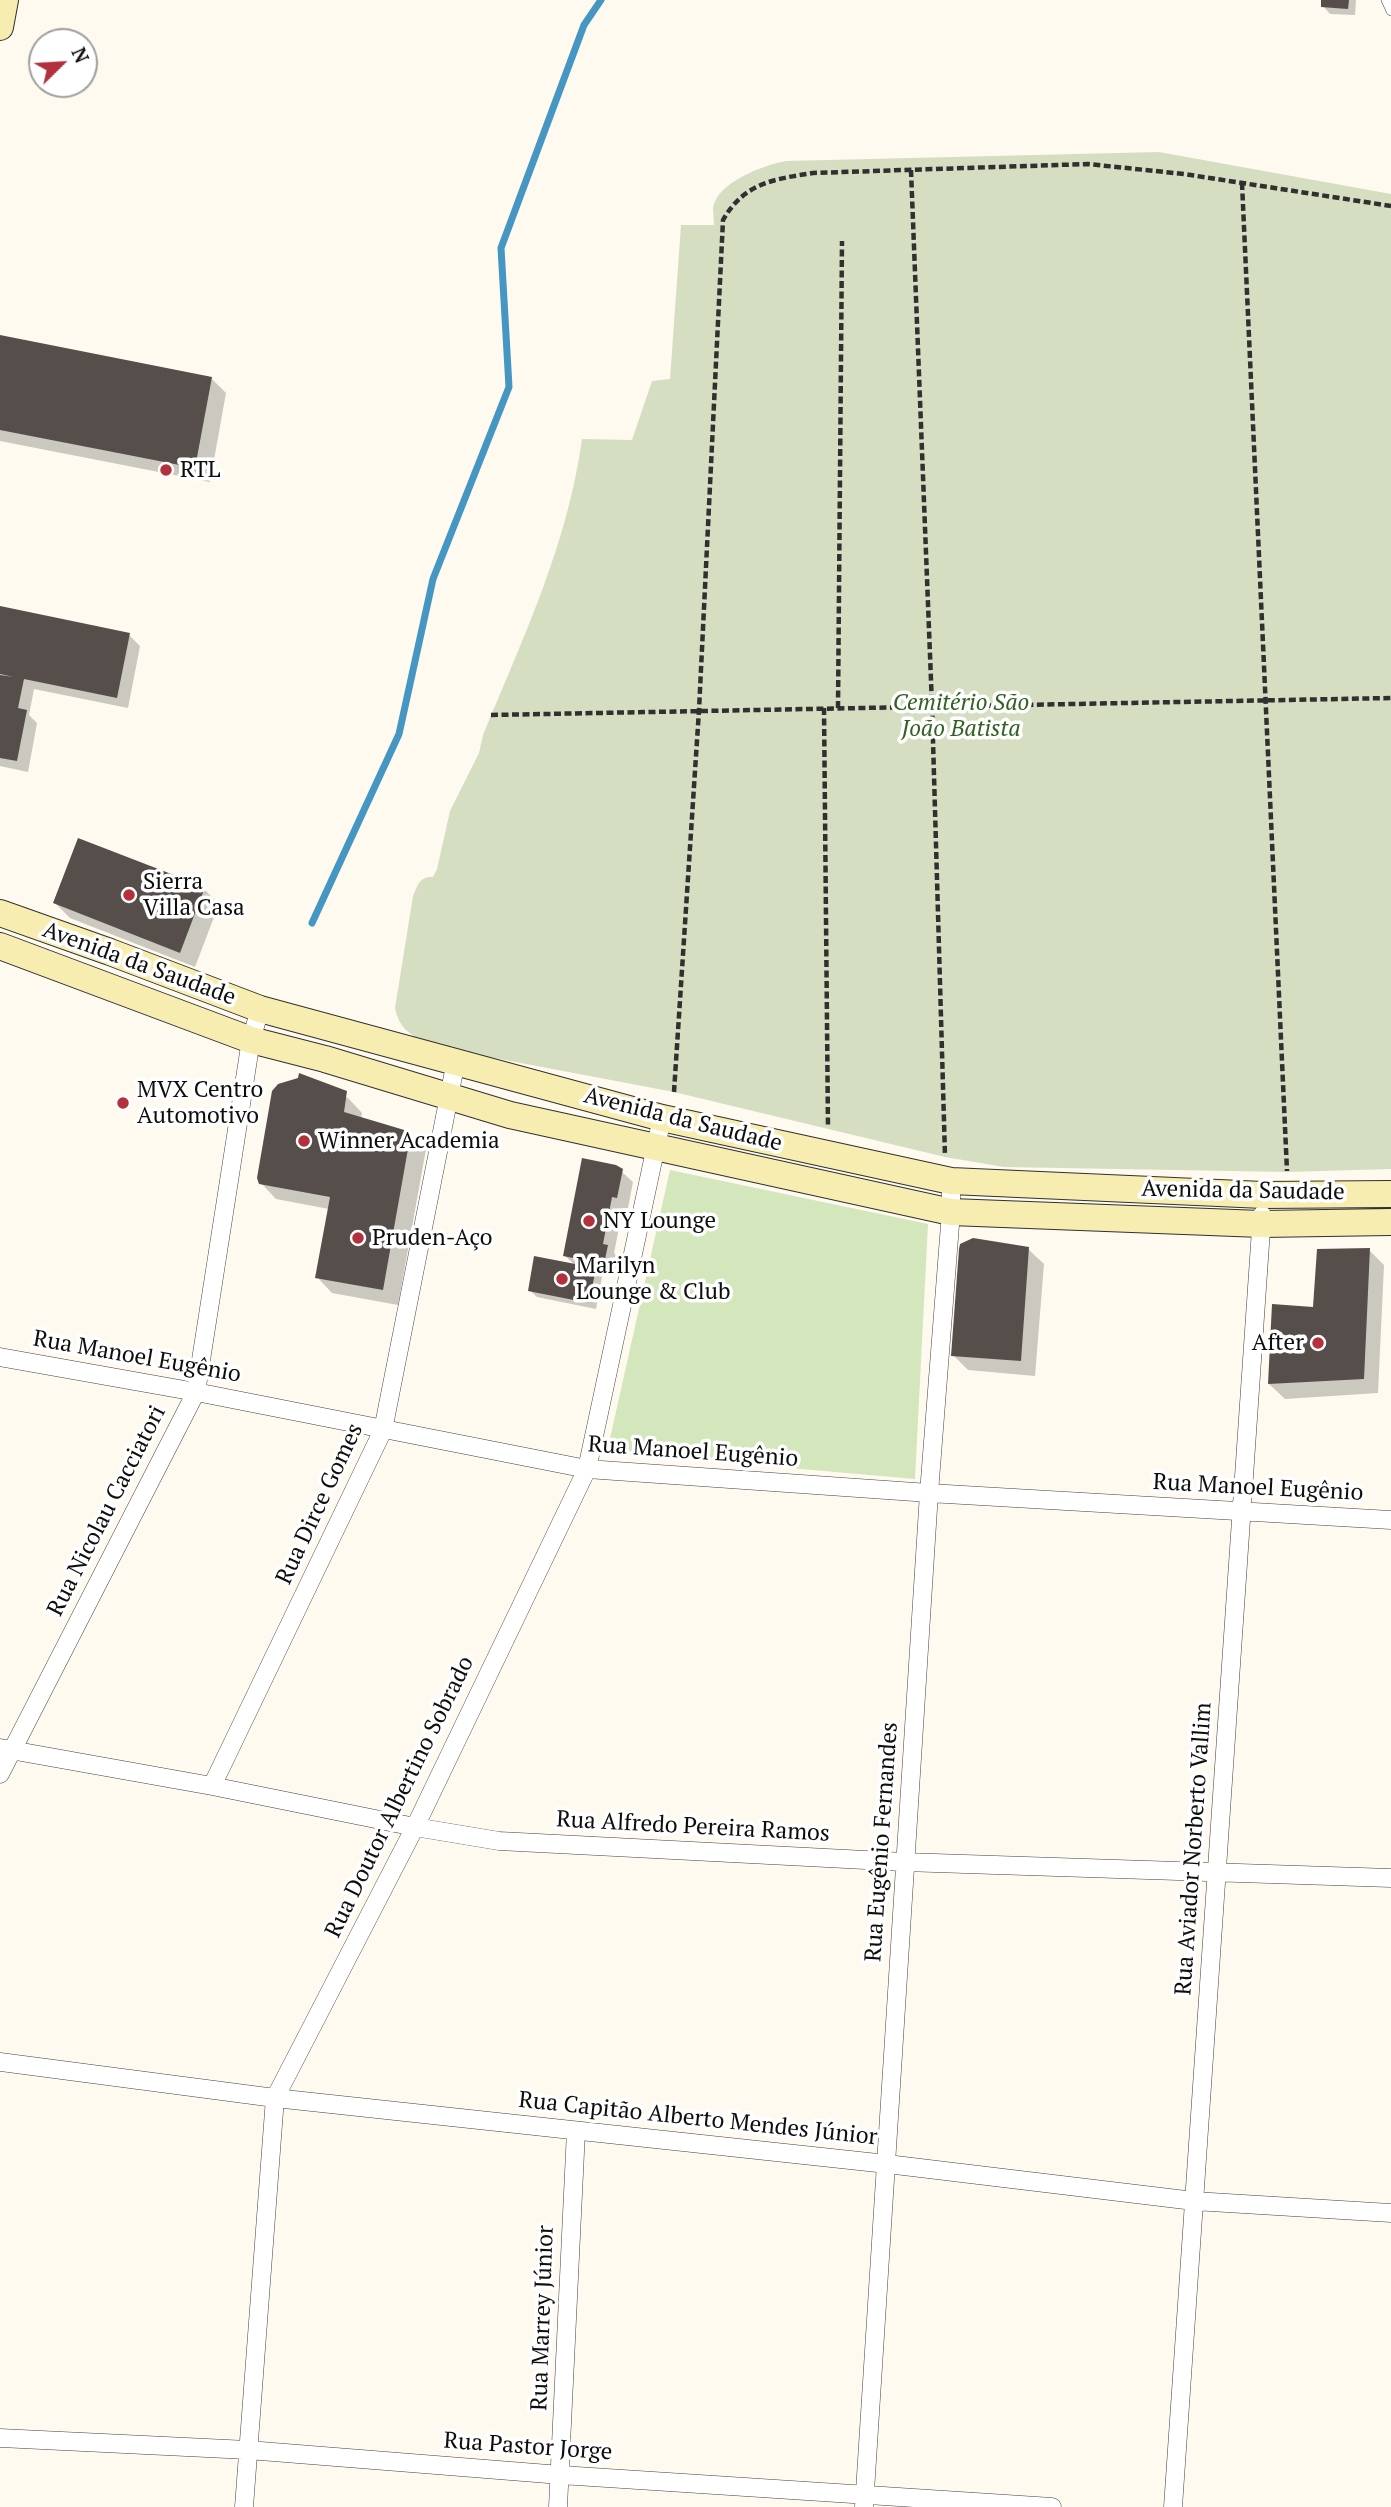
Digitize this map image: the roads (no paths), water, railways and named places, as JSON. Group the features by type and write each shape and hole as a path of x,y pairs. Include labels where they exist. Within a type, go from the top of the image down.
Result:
{"street":[{"path":"0,27 5,0"},
{"name":"Avenida da Saudade","path":"0,913 110,951 260,1009 662,1118 948,1169 1264,1195 1391,1194"},
{"name":"Avenida da Saudade","path":"0,946 251,1040 510,1115 951,1212 1261,1224 1391,1222"},
{"path":"107,986 110,951"},
{"name":"Rua Nicolau Cacciatori","path":"0,1774 6,1749 196,1392 251,1040 260,1009"},
{"name":"Rua Dirce Gomes","path":"212,1786 383,1430 456,1061"},
{"name":"Rua Doutor Albertino Sobrado","path":"244,2507 275,2098 415,1827 587,1469 662,1118"},
{"name":"Rua Eugênio Fernandes","path":"864,2501 904,1862 951,1212 948,1169"},
{"name":"Rua Aviador Norberto Vallim","path":"1173,2507 1264,1195"},
{"name":"Rua Manoel Eugênio","path":"0,1357 196,1392 587,1469 929,1493 1391,1520"},
{"name":"Rua Alfredo Pereira Ramos","path":"6,1749 212,1786 415,1827 499,1840 904,1862 1391,1878"},
{"name":"Rua Capitão Alberto Mendes Júnior","path":"0,2063 275,2098 887,2164 1194,2201 1391,2213"},
{"name":"Rua Marrey Júnior","path":"558,2507 576,2132"},
{"name":"Rua Pastor Jorge","path":"0,2438 248,2450 864,2501 1052,2507"}],"lane":[{"path":"1386,0 1391,11"}],"waterway":[{"path":"312,923 399,734 433,579 509,387 501,248 584,25 601,0"}],"place":[{"name":"RTL","path":"166,470"},
{"name":"Sierra Villa Casa","path":"129,895"},
{"name":"MVX Centro Automotivo","path":"123,1103"},
{"name":"Winner Academia","path":"304,1141"},
{"name":"NY Lounge","path":"589,1221"},
{"name":"Pruden-Aço","path":"358,1238"},
{"name":"Marilyn Lounge & Club","path":"562,1279"},
{"name":"After","path":"1318,1343"}],"park label":[{"name":"Cemitério São João Batista","path":"961,716"}]}
